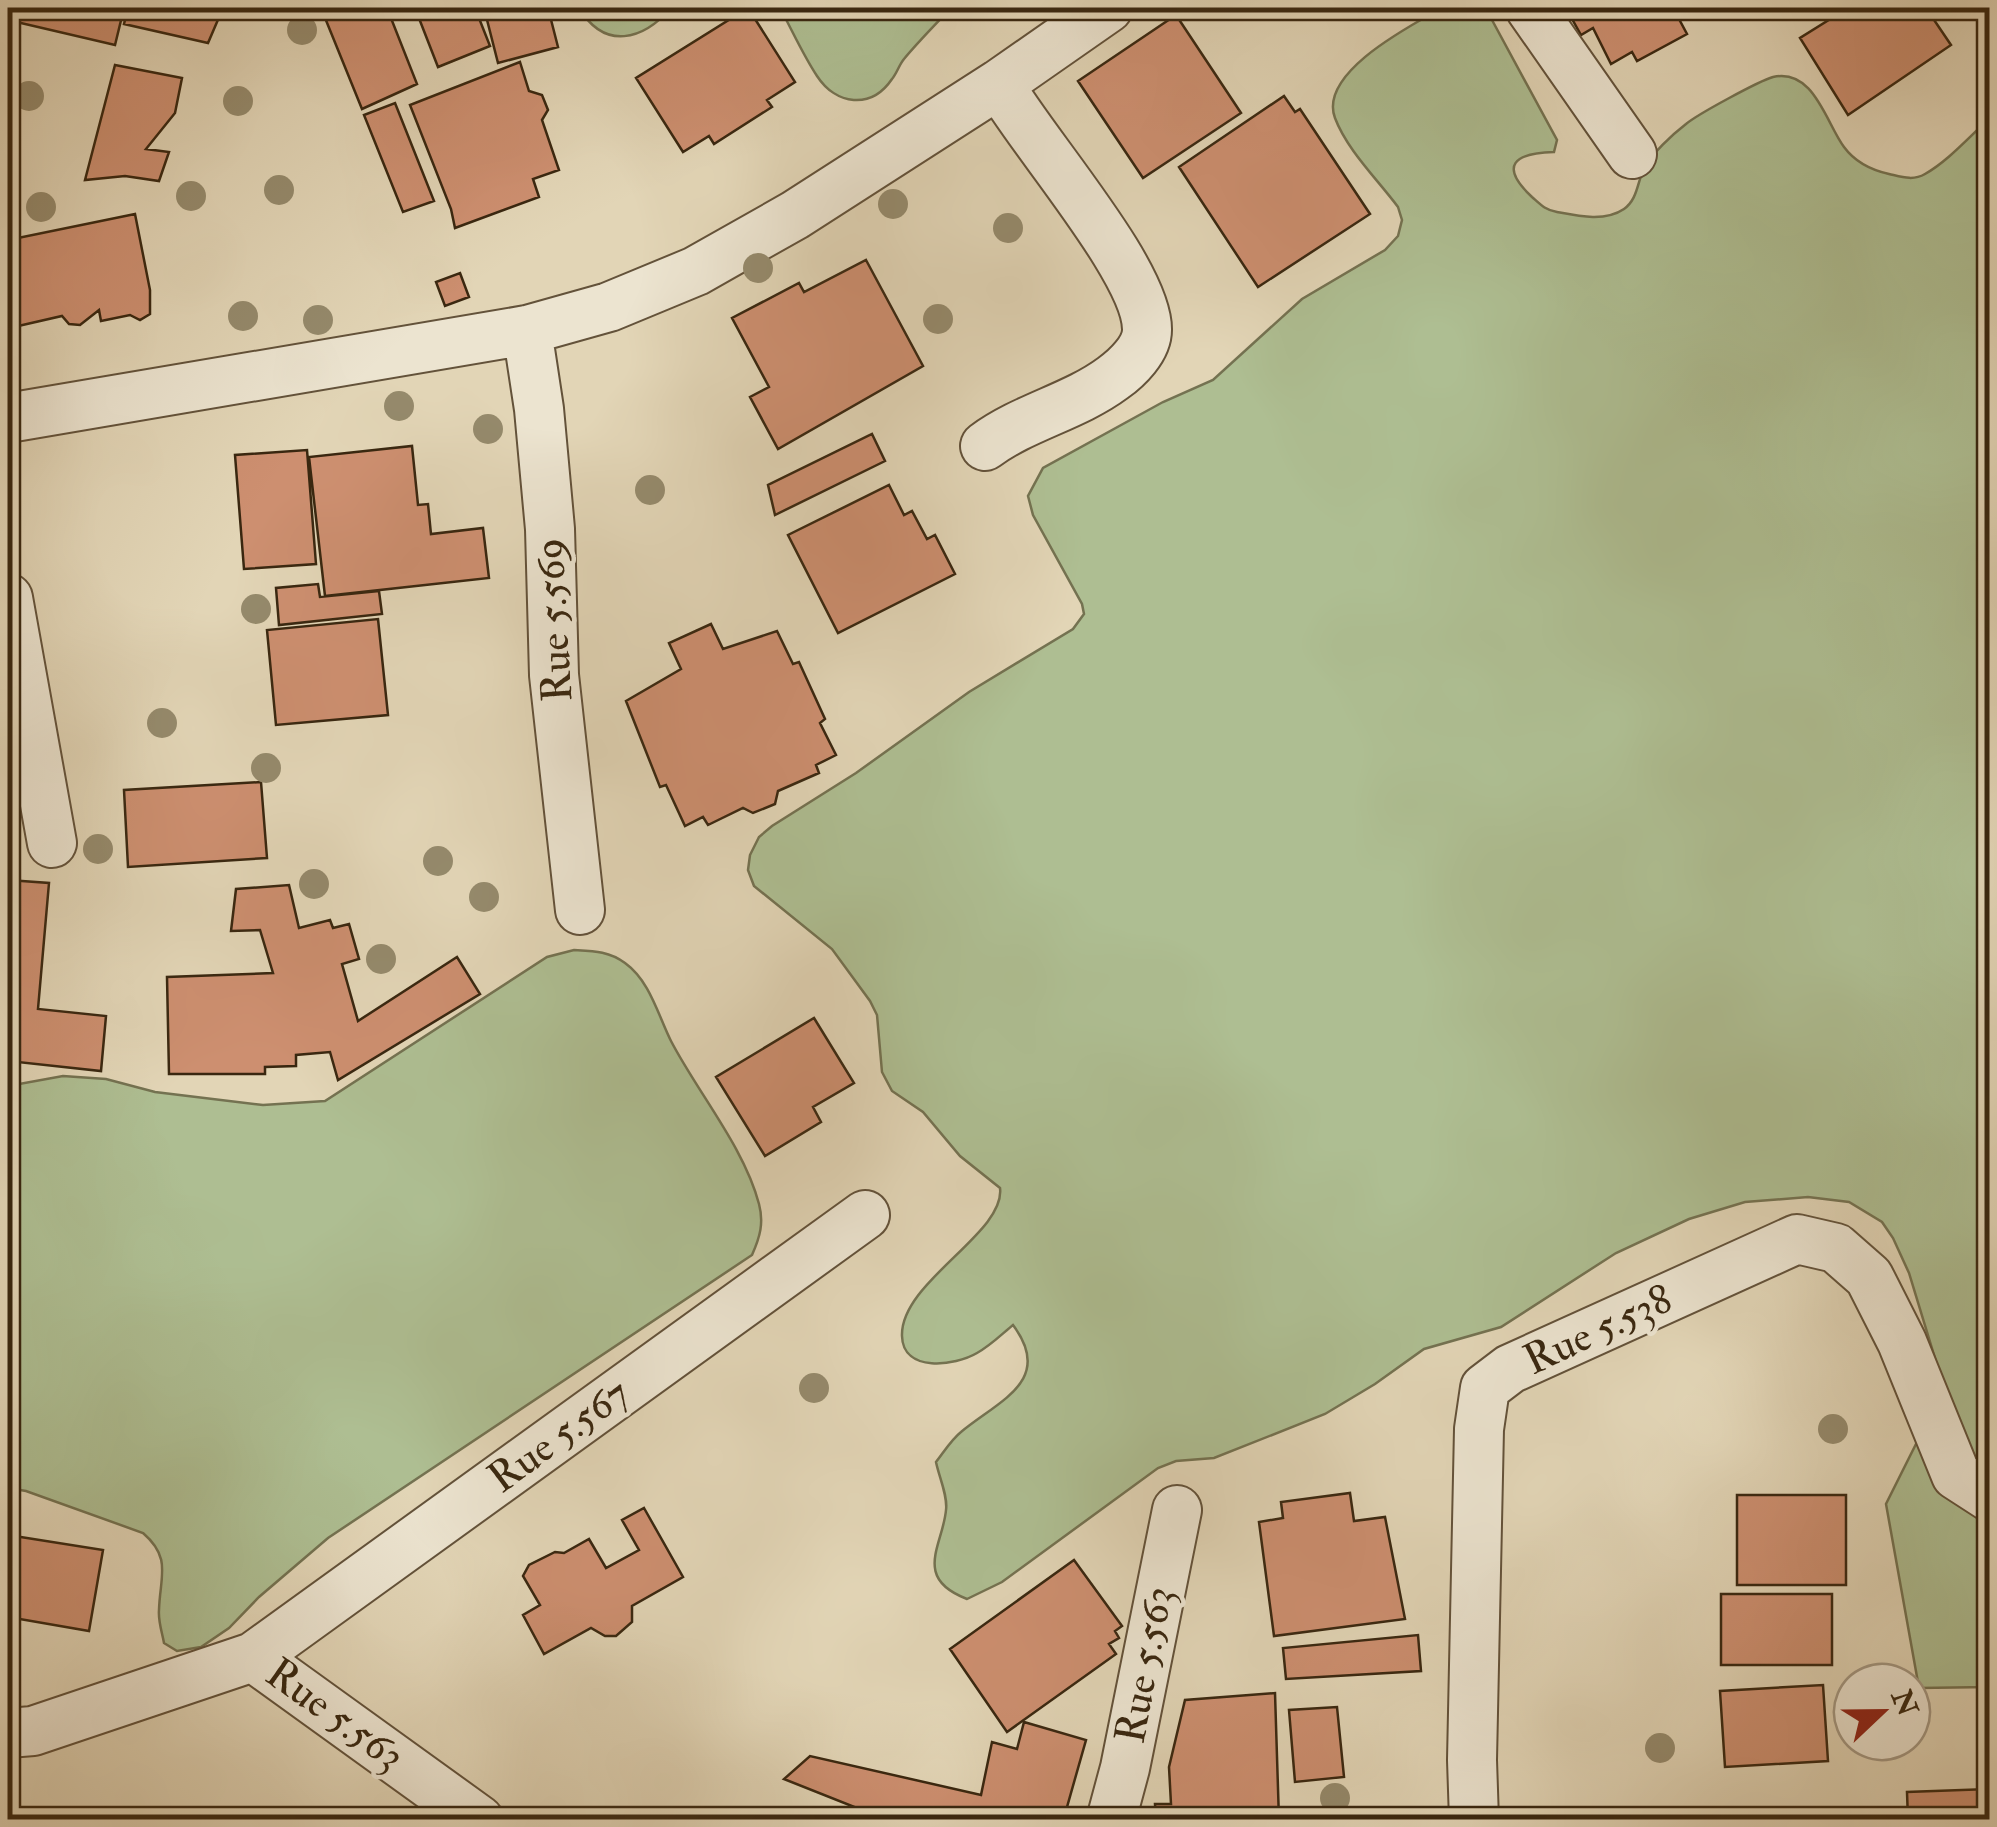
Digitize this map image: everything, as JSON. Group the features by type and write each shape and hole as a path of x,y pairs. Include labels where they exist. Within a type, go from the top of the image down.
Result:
{"street":[{"path":"8,418 527,330 610,307 696,271 795,215 999,84 1108,8"},
{"path":"1530,8 1632,154"},
{"path":"985,446 1113,378 1141,351 1148,332 1124,266 999,84"},
{"name":"Rue 5.569","path":"527,330 540,409 550,529 554,675 580,910"},
{"path":"8,598 52,844"},
{"name":"Rue 5.567","path":"253,1657 865,1215"},
{"name":"Rue 5.538","path":"1474,1820 1479,1429 1484,1388 1510,1369 1797,1239 1836,1248 1869,1277 1902,1342 1956,1475 1990,1498"},
{"name":"Rue 5.563","path":"1111,1820 1125,1768 1176,1510"},
{"name":"Rue 5.563","path":"8,1733 33,1730 253,1657 479,1820"}],"green space":[{"path":"579,8 671,8 648,28 624,36 600,31"},
{"path":"780,8 951,8 904,59 884,89 874,96 854,100 825,86"},
{"path":"1442,8 1476,8 1492,20 1557,140 1554,152 1521,158 1514,169 1516,177 1538,202 1557,212 1600,217 1624,209 1635,195 1647,163 1675,133 1715,106 1773,77 1787,76 1809,89 1844,147 1858,161 1903,177 1916,177 1934,169 1989,119 1989,1687 1932,1688 1932,1662 1914,1662 1886,1504 1944,1388 1909,1273 1882,1222 1849,1202 1808,1197 1745,1202 1689,1219 1616,1253 1501,1327 1424,1349 1325,1414 1214,1458 1176,1461 1158,1468 1002,1582 967,1599 950,1591 935,1571 946,1505 936,1462 957,1435 1017,1388 1028,1361 1013,1325 968,1358 944,1363 920,1361 911,1356 902,1336 906,1316 917,1296 987,1223 997,1205 1000,1188 960,1156 923,1112 892,1091 882,1072 877,1015 870,1001 832,949 754,886 748,870 750,855 759,837 772,826 856,773 969,692 1073,629 1084,614 1082,604 1033,515 1028,496 1043,468 1163,402 1213,380 1302,299 1385,250 1398,236 1402,220 1398,207 1347,142 1335,118 1333,101 1353,68 1409,26"},
{"path":"574,950 601,952 619,959 634,970 647,989 671,1041 732,1141 752,1183 761,1217 752,1255 328,1538 229,1628 201,1647 177,1651 164,1643 159,1614 161,1559 143,1533 8,1488 8,1086 63,1076 106,1079 155,1092 263,1105 325,1101 547,957"}],"building":[{"path":"8,8 124,8 115,45 8,20"},
{"path":"128,8 223,8 208,43 124,24"},
{"path":"321,8 387,8 417,84 362,109"},
{"path":"415,8 475,8 490,46 438,67"},
{"path":"484,8 548,8 558,47 498,63"},
{"path":"748,8 795,82 767,100 772,107 714,144 709,136 683,152 636,78"},
{"path":"1566,8 1689,8 1691,12 1679,19 1687,34 1637,61 1632,52 1611,64 1593,28 1581,35"},
{"path":"1848,8 1926,8 1951,45 1848,115 1800,38"},
{"path":"1176,15 1241,113 1143,178 1078,81"},
{"path":"520,62 529,91 542,95 548,110 542,120 559,170 533,179 539,197 455,228 410,105"},
{"path":"115,65 182,78 175,113 146,149 169,152 159,181 125,176 85,180"},
{"path":"1284,96 1295,112 1300,109 1370,214 1258,287 1179,167"},
{"path":"395,103 434,201 403,212 364,115"},
{"path":"135,214 150,290 150,314 140,320 130,315 101,321 99,310 80,325 69,324 62,316 14,327 8,297 8,240"},
{"path":"866,260 923,366 778,449 750,397 769,387 732,318 799,283 804,292"},
{"path":"460,273 469,297 445,306 436,282"},
{"path":"872,434 885,461 775,515 768,485"},
{"path":"412,446 418,505 428,504 431,534 483,528 489,578 325,596 309,457"},
{"path":"307,450 316,564 244,569 235,455"},
{"path":"889,485 904,515 912,511 927,539 935,535 955,574 838,633 788,535"},
{"path":"318,584 320,597 379,591 382,614 279,625 276,588"},
{"path":"378,619 388,715 276,725 267,630"},
{"path":"711,624 723,649 777,631 793,664 799,662 825,719 820,723 836,755 816,765 819,773 778,791 775,804 753,813 743,808 708,825 703,817 685,826 666,785 660,787 626,701 681,669 669,643"},
{"path":"261,782 267,858 128,867 124,790"},
{"path":"8,880 49,883 38,1009 106,1016 101,1071 8,1061"},
{"path":"289,885 299,928 330,920 333,928 349,924 359,959 342,964 358,1021 457,957 480,994 338,1080 330,1052 296,1055 296,1066 265,1067 265,1074 169,1074 167,977 273,973 260,930 231,931 236,889"},
{"path":"814,1018 854,1083 813,1107 821,1122 765,1156 716,1077"},
{"path":"1350,1493 1354,1521 1385,1517 1405,1619 1274,1636 1259,1522 1283,1518 1281,1502"},
{"path":"1737,1495 1846,1495 1846,1585 1737,1585"},
{"path":"644,1508 683,1577 632,1606 632,1622 616,1636 605,1636 591,1628 544,1654 523,1615 540,1605 523,1576 529,1565 589,1539 606,1568 639,1550 622,1520"},
{"path":"8,1535 103,1550 89,1631 8,1617"},
{"path":"1074,1560 1122,1626 1115,1631 1119,1638 1109,1644 1116,1654 1007,1732 950,1649"},
{"path":"1721,1594 1832,1594 1832,1665 1721,1665"},
{"path":"1418,1635 1421,1671 1286,1679 1283,1648"},
{"path":"1823,1685 1828,1761 1725,1767 1720,1691"},
{"path":"1275,1693 1279,1820 1156,1820 1155,1804 1171,1804 1169,1767 1185,1700"},
{"path":"1337,1707 1344,1777 1295,1782 1289,1710"},
{"path":"1024,1722 1086,1740 1065,1814 1050,1812 1048,1820 967,1820 928,1808 924,1820 887,1820 784,1779 810,1756 981,1795 992,1742 1017,1749"},
{"path":"1989,1789 1990,1820 1908,1820 1907,1792"}]}
